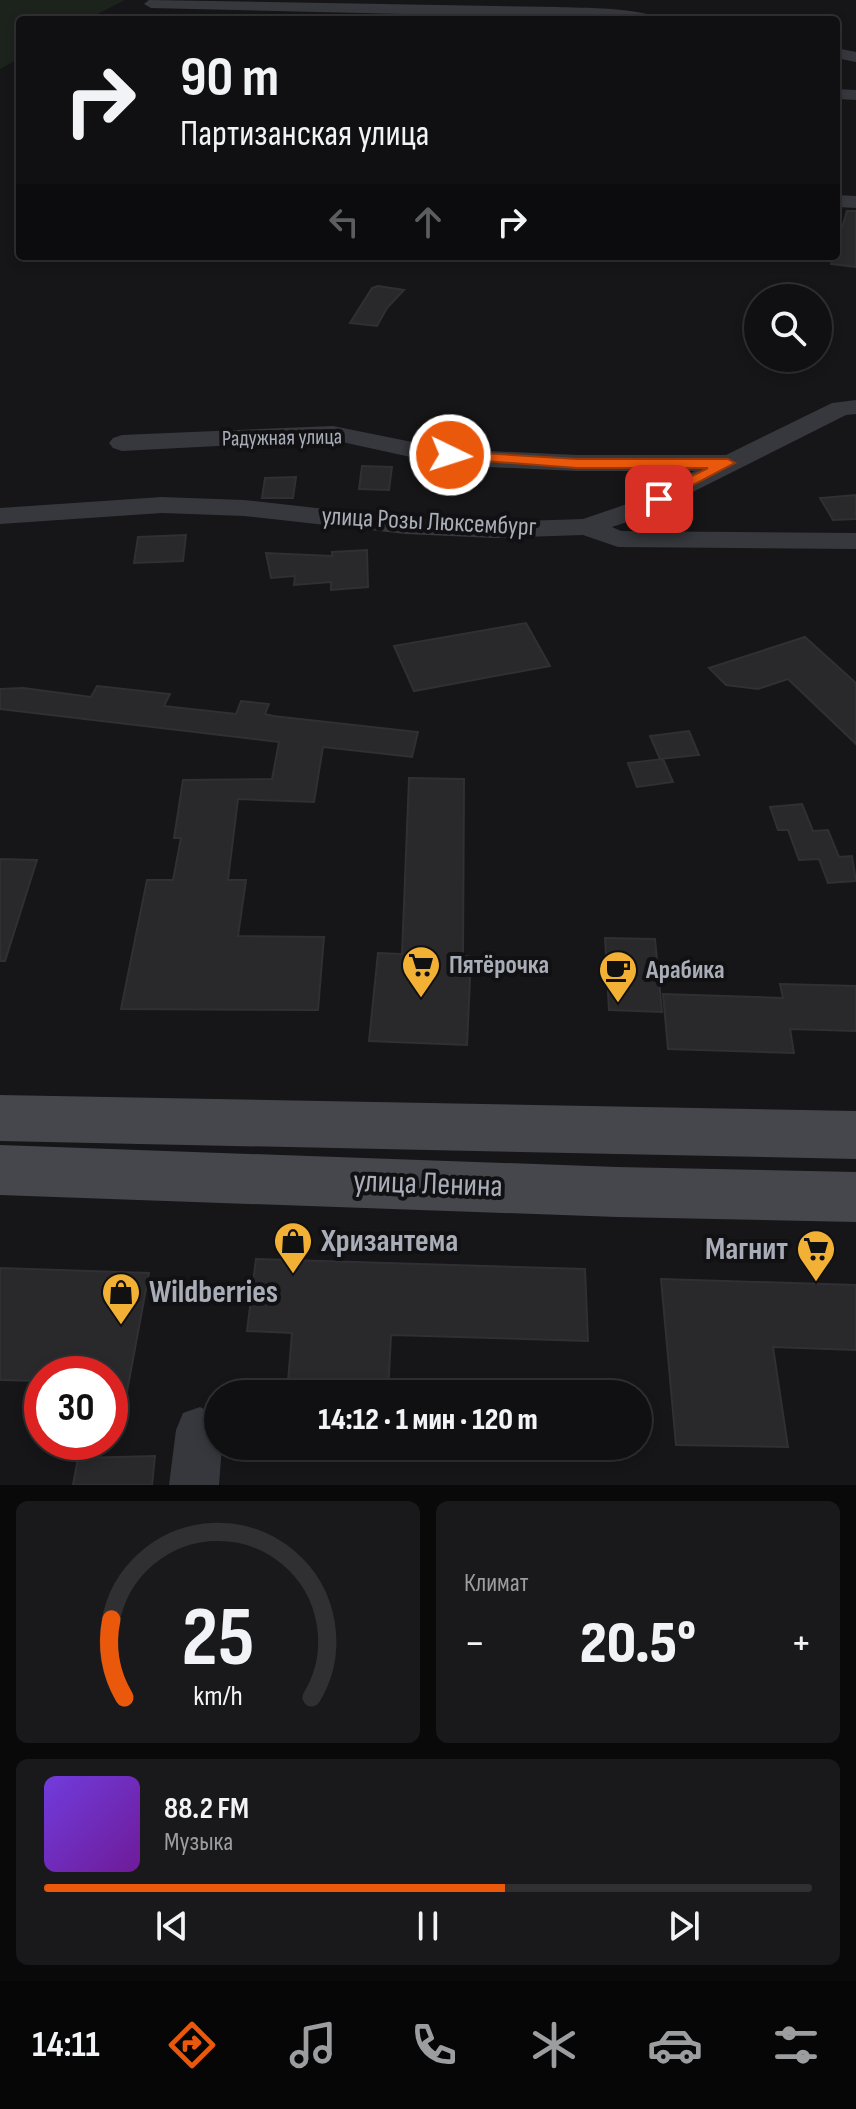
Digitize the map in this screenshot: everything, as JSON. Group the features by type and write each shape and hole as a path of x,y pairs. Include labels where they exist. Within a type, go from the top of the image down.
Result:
{"main road":[{"name":"улица Ленина","path":"0,1118 617,1192 856,1197"},
{"name":"улица Ленина","path":"0,1170 271,1150 856,1135"}],"street":[{"path":"151,4 606,13 626,16"},
{"path":"586,527 636,510 841,408 856,407"},
{"name":"Радужная улица","path":"122,443 333,433 447,457 577,463 728,463"},
{"name":"улица Розы Люксембург","path":"0,516 162,505 244,508 406,526 494,530 586,527 618,539 856,541"},
{"path":"194,1485 200,1430"}],"shaded area":[{"path":"0,0 125,0 94,16 16,16 16,60 0,69"}],"building":[{"path":"847,211 856,211 856,267 831,264 832,260 840,260 840,234"},
{"path":"372,288 404,290 387,308 377,326 350,323"},
{"path":"362,466 392,467 389,490 359,489"},
{"path":"296,477 293,498 262,498 265,478"},
{"path":"856,495 856,519 833,520 820,498"},
{"path":"186,535 183,561 134,563 138,537"},
{"path":"367,550 368,587 331,590 331,582 294,585 295,576 271,578 266,553 332,556 332,552"},
{"path":"526,623 550,666 414,691 394,646"},
{"path":"805,637 856,683 856,744 788,679 758,689 726,685 709,668"},
{"path":"97,686 170,694 164,706 236,714 241,701 269,704 265,714 273,716 418,732 412,757 323,747 314,802 238,799 228,880 246,880 238,936 324,937 318,1010 121,1009 147,880 173,880 181,838 174,838 183,780 272,779 279,742 0,709 0,689 23,688 91,697"},
{"path":"689,731 699,755 660,759 650,736"},
{"path":"663,759 673,782 637,787 628,763"},
{"path":"409,778 464,779 463,956 471,957 467,1045 369,1041 378,953 402,954"},
{"path":"802,804 813,831 828,830 839,857 852,856 856,881 828,883 819,859 799,860 788,830 778,830 770,807"},
{"path":"0,859 37,860 5,961 0,961"},
{"path":"605,938 655,939 662,1012 609,1010"},
{"path":"780,984 856,986 856,1031 790,1029 794,1053 668,1049 663,994 783,998"},
{"path":"256,1259 585,1269 588,1341 391,1335 389,1380 288,1380 292,1333 247,1331"},
{"path":"0,1268 149,1273 128,1386 128,1356 24,1356 24,1381 0,1380"},
{"path":"661,1279 856,1285 856,1350 773,1347 788,1447 676,1445"},
{"path":"155,1456 152,1485 73,1485 78,1460 128,1460 128,1457"}],"place":[{"name":"Пятёрочка","path":"421,999"},
{"name":"Арабика","path":"618,1004"},
{"name":"Хризантема","path":"293,1275"},
{"name":"Магнит","path":"816,1283"},
{"name":"Wildberries","path":"121,1326"}],"route":[{"path":"450,455 577,463 728,463 659,499"}]}
